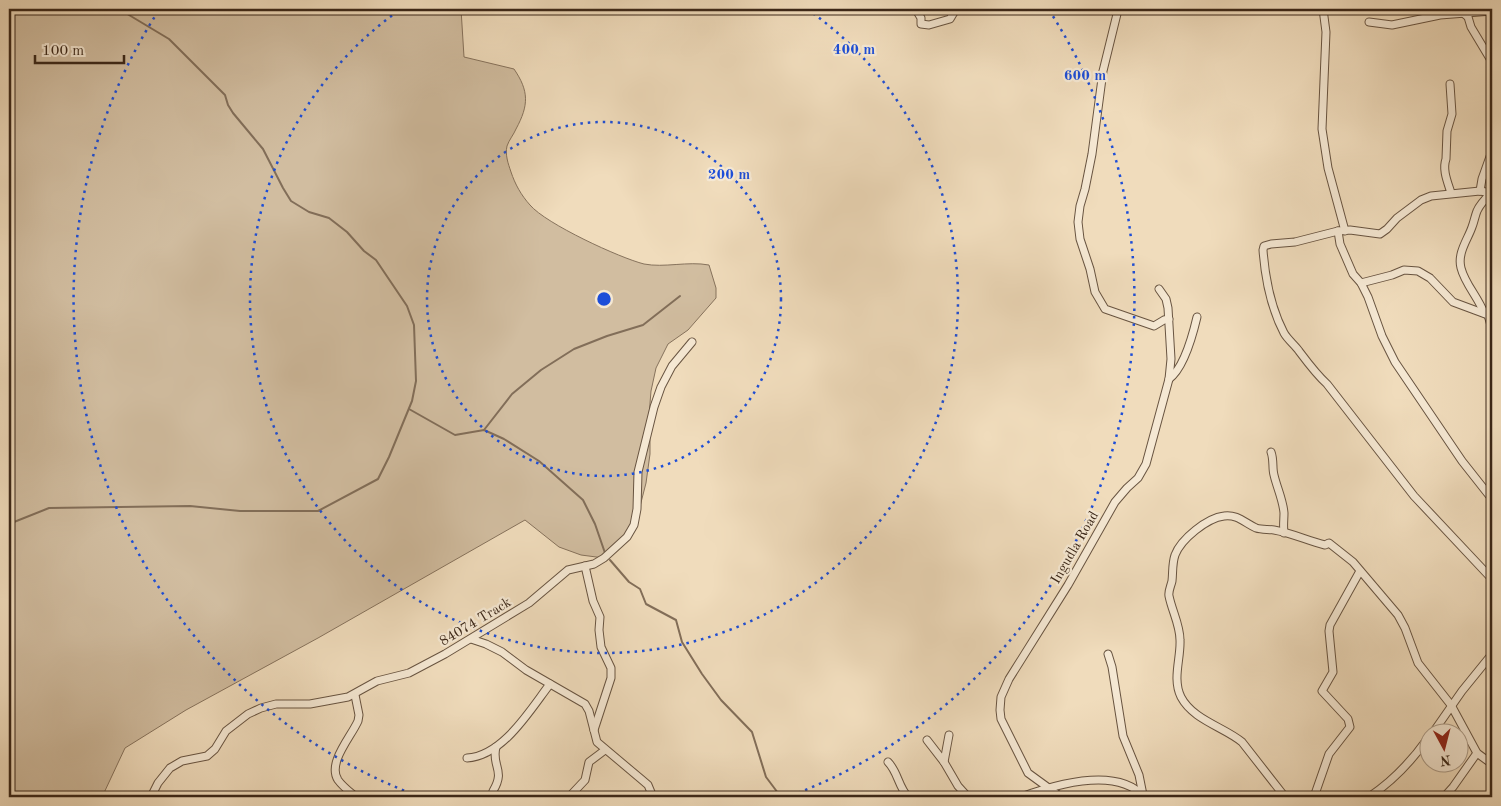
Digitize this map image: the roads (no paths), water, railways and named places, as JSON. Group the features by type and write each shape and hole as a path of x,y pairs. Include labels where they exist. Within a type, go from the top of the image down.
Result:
{"street":[{"path":"919,9 918,13 921,18 921,24 929,25 950,19 956,9"},
{"path":"1116,9 1103,71 1086,189 1080,206 1078,222 1080,239 1095,292 1105,309 1154,326 1169,319"},
{"path":"1323,9 1326,32 1322,128 1341,231 1340,244 1353,274 1361,283 1382,336 1395,362 1462,461 1492,499"},
{"path":"1369,22 1392,25 1461,11 1492,11"},
{"path":"1461,11 1468,17 1492,62"},
{"path":"1450,84 1452,114 1447,131 1446,159 1444,163 1445,174 1451,193"},
{"path":"1480,191 1482,179 1492,151"},
{"path":"1492,193 1480,191 1431,196 1421,200 1380,234 1341,231 1295,242 1264,246 1263,254 1267,279 1278,319 1285,334 1311,368 1327,384 1414,496 1492,579"},
{"path":"1492,193 1477,211 1460,257 1462,270 1472,292 1488,315 1492,329"},
{"path":"1361,283 1392,276 1404,270 1418,271 1430,278 1453,302 1488,315"},
{"name":"Ingudla Road","path":"1061,797 1051,788 1034,778 1026,768 1002,720 1000,710 1001,697 1009,679 1068,585 1115,502 1144,471 1169,379 1171,359 1167,302 1159,289"},
{"path":"1169,379 1178,370 1193,333 1197,317"},
{"name":"84074 Track","path":"151,797 158,783 170,768 182,762 207,756 215,749 226,731 248,714 276,704 310,704 355,695 377,681 409,673 471,639 529,603 568,570 594,564 604,558 627,537 634,525 637,509 638,472 654,407 672,366 692,342"},
{"path":"1271,452 1273,473 1284,516 1284,533"},
{"path":"1285,797 1236,736 1208,722 1195,712 1182,697 1177,679 1180,632 1168,594 1172,584 1173,565 1178,549 1184,540 1210,520 1225,516 1236,516 1255,527 1307,538 1325,545 1329,544 1348,558 1398,615 1418,663 1451,705 1477,752 1492,764"},
{"path":"586,566 593,601 600,616 599,630 602,651 612,671 594,731"},
{"path":"1314,797 1329,754 1350,727 1348,719 1322,691 1333,672 1330,624 1360,571"},
{"path":"471,639 502,652 526,670 585,704 589,711 597,742 641,779 648,786 653,797"},
{"path":"1108,654 1112,667 1123,736 1139,775 1144,796"},
{"path":"1439,724 1451,705 1492,654"},
{"path":"467,758 482,756 496,747 518,725 550,684"},
{"path":"355,695 359,715 358,722 337,759 335,769 339,781 356,797"},
{"path":"944,762 949,735"},
{"path":"927,740 944,762 958,786 968,797"},
{"path":"493,791 499,778 495,754 496,747"},
{"path":"569,797 585,780 588,762 606,750"},
{"path":"1369,797 1381,794 1418,751"},
{"path":"1444,797 1477,752"},
{"path":"888,762 894,767 900,787 908,797"},
{"path":"1021,797 1072,783 1105,780 1120,783 1144,796"}],"waterway":[{"path":"9,524 49,508 190,506 240,511 318,511 378,479 412,401 416,381 414,325 407,306 376,260 364,251 347,232 329,218 309,212 291,201 263,149 233,113 225,95 169,39 119,9"},
{"path":"484,430 512,394 541,370 574,349 643,325 680,296"},
{"path":"409,409 455,435 484,430 504,439 539,461 583,500 595,524 605,553"},
{"path":"610,560 629,582 640,589 646,604 676,620 682,642 702,674 721,700 752,732 766,777 781,797"}]}
